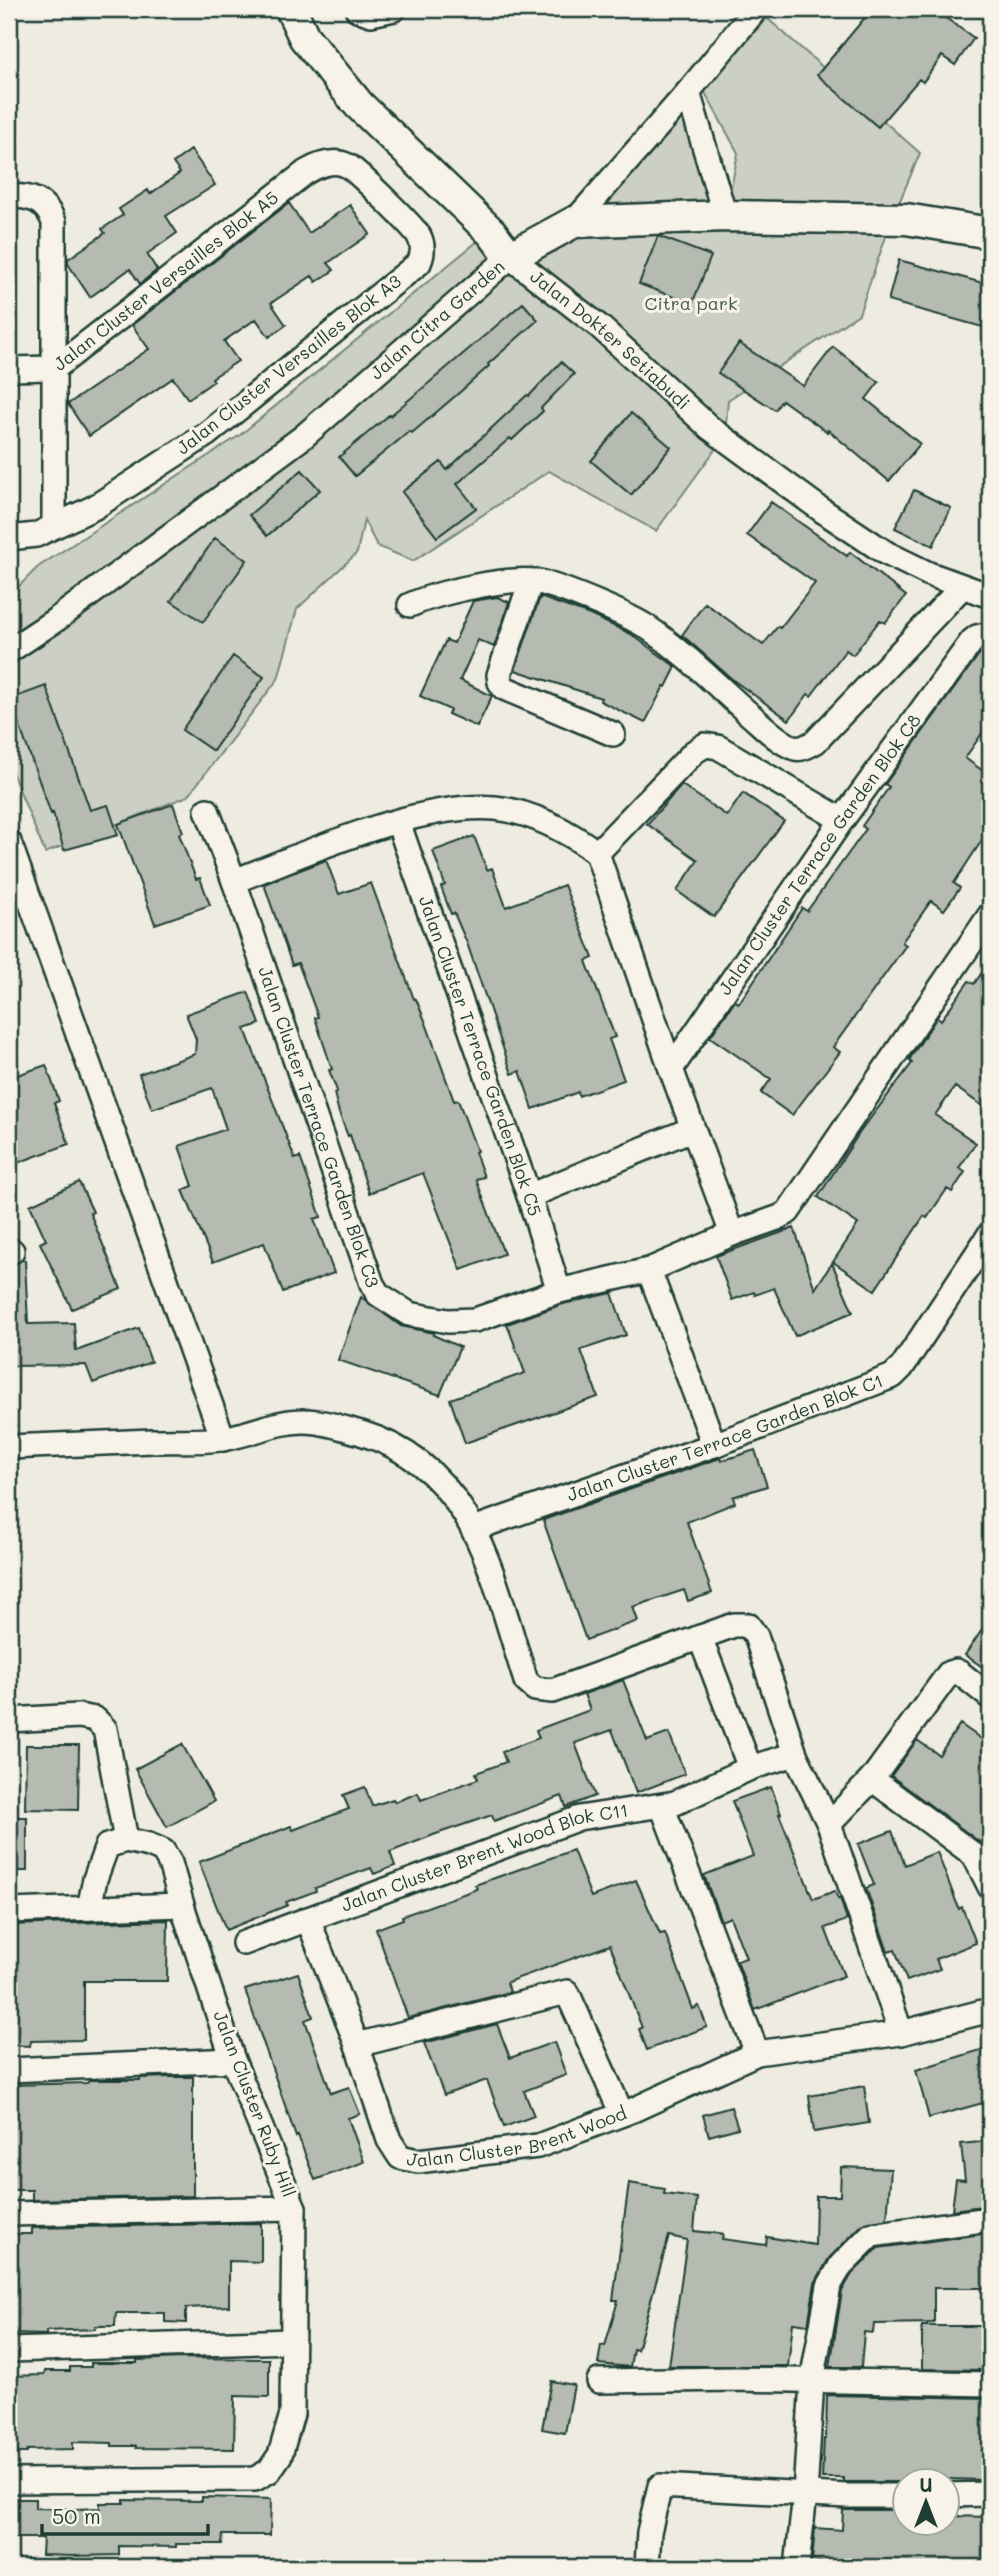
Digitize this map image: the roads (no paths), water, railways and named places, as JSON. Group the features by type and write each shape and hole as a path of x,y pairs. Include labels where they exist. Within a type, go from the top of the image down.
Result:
{"street":[{"name":"Jalan Dokter Setiabudi","path":"291,9 304,37 359,105 492,233 510,257 600,327 710,428 886,553 929,574 990,596"},
{"path":"357,9 371,14 394,9"},
{"path":"574,222 688,92 756,9"},
{"path":"688,92 725,216"},
{"name":"Jalan Cluster Versailles Blok A5","path":"9,369 55,368 316,166 324,163 348,165 413,227 422,245 423,255 419,263"},
{"path":"9,196 25,196 38,200 49,209 54,222 54,525"},
{"name":"Jalan Citra Garden","path":"9,651 57,619 303,437 510,257 574,222 725,216 906,219 990,233"},
{"name":"Jalan Cluster Versailles Blok A3","path":"9,538 36,535 95,507 207,434 419,263"},
{"path":"531,581 499,675 500,682 504,688 613,734"},
{"path":"410,605 432,595 462,589 531,581 591,601 645,626 766,729 791,746 801,748 815,742 962,587"},
{"name":"Jalan Cluster Terrace Garden Blok C8","path":"671,1069 842,820 981,638"},
{"path":"597,853 694,752 705,745 718,747 842,820"},
{"path":"234,881 360,833 440,811 496,808 531,816 584,843 597,853 692,1129 732,1234"},
{"name":"Jalan Cluster Terrace Garden Blok C3","path":"207,810 234,881 372,1284 378,1294 409,1314 460,1322 475,1320 559,1292 649,1270 732,1234 780,1217 793,1206 990,915"},
{"name":"Jalan Cluster Terrace Garden Blok C5","path":"398,822 529,1196 559,1292"},
{"path":"9,842 222,1438"},
{"path":"529,1196 692,1129"},
{"name":"Jalan Cluster Terrace Garden Blok C1","path":"473,1529 714,1445 893,1376 902,1367 990,1234"},
{"path":"649,1270 714,1445"},
{"path":"9,1447 222,1438 276,1423 305,1421 326,1423 393,1444 430,1469 454,1495 488,1564 526,1681 535,1689 552,1690 740,1624 752,1629 795,1754 829,1824 901,2032"},
{"path":"700,1637 750,1768"},
{"path":"829,1824 872,1779 948,1674 952,1671 960,1672 990,1697"},
{"path":"9,1720 79,1716 95,1718 105,1729 126,1840 112,1843 104,1850 89,1908"},
{"path":"757,2053 662,1806 750,1768 795,1754"},
{"path":"872,1779 974,1855 990,1887"},
{"name":"Jalan Cluster Brent Wood Blok C11","path":"308,1919 579,1818 662,1806"},
{"name":"Jalan Cluster Ruby Hill","path":"9,2481 255,2479 269,2471 280,2455 292,2414 294,2207 233,2060 181,1905 170,1863 163,1851 149,1844 126,1840"},
{"path":"9,1911 181,1905"},
{"path":"244,1943 308,1919"},
{"name":"Jalan Cluster Brent Wood","path":"308,1919 357,2045 389,2140 400,2157 418,2161 538,2146 622,2114 757,2053 901,2032 990,2010"},
{"path":"357,2045 567,1992 622,2114"},
{"path":"9,2070 233,2060"},
{"path":"9,2214 294,2207"},
{"path":"797,2567 805,2494 812,2381 829,2286 836,2272 867,2237 888,2231 990,2219"},
{"path":"9,2350 292,2341"},
{"path":"599,2381 737,2379 990,2384"},
{"path":"647,2567 649,2532 660,2486 890,2496"},
{"path":"960,2495 990,2494"}],"park label":[{"name":"Citra park","path":"691,304"}]}
